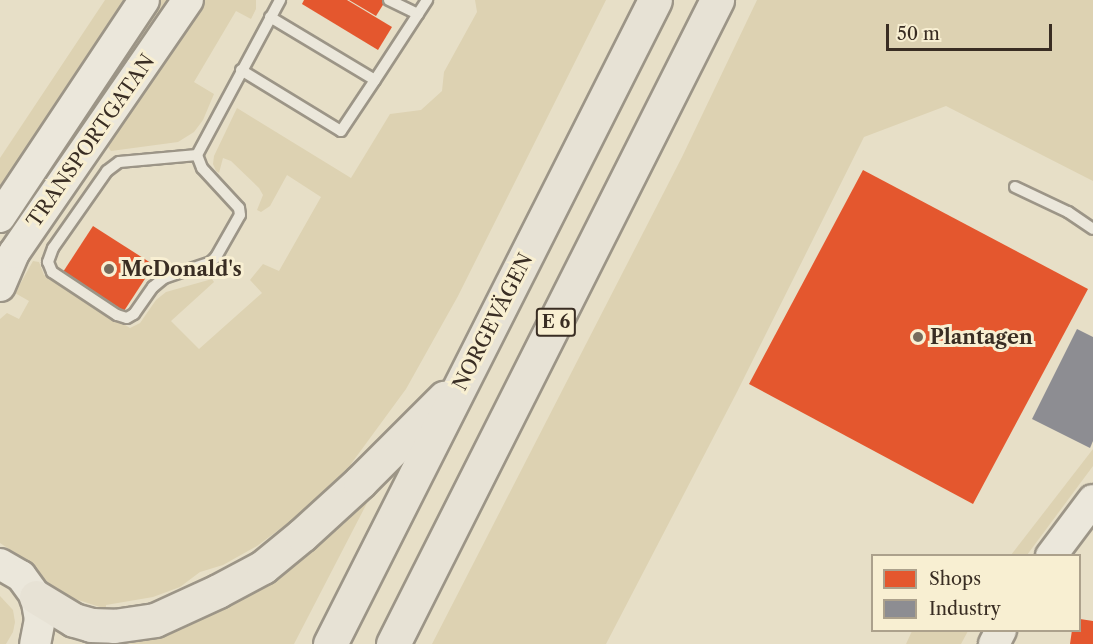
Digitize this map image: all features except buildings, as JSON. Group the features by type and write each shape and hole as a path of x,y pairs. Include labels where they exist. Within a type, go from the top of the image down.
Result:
{"highway":[{"name":"NORGEVÄGEN","path":"330,644 655,0"},
{"name":"E 6","path":"393,644 717,0"},
{"path":"36,597 57,612 74,620 91,625 114,626 155,620 218,591 263,567 302,535 360,482 466,376"}],"street":[{"name":"TRANSPORTGATAN","path":"0,218 144,0"},
{"name":"TRANSPORTGATAN","path":"0,286 14,253 188,0"},
{"path":"1052,554 1093,500"},
{"path":"0,564 21,576 36,597 40,619 35,644"}],"lane":[{"path":"196,155 280,0"},
{"path":"389,0 418,14"},
{"path":"241,70 341,130 427,0"},
{"path":"270,17 375,80"},
{"path":"196,155 202,168 238,208 240,215 233,231 211,262 164,278 153,287 134,314 127,318 117,315 52,272 48,262 53,248 107,171 118,162 196,155"},
{"path":"1015,187 1068,212 1093,229"}],"shaded area":[{"path":"105,0 124,0 54,104 0,193 0,158"},
{"path":"156,0 176,0 32,218 21,212"},
{"path":"205,0 256,0 256,9 251,19 236,11 194,82 214,94 203,120 194,132 178,142 111,151 108,147"},
{"path":"475,0 606,0 458,296 406,389 351,464 353,468 340,482 334,481 308,508 257,546 223,565 200,572 180,587 153,597 106,605 106,609 63,595 50,586 30,563 0,543 0,319 7,313 19,319 29,301 15,293 33,261 39,262 44,275 130,328 140,323 156,300 166,292 212,279 214,282 171,321 199,349 262,293 250,280 263,264 279,271 321,197 287,175 270,206 261,212 257,210 263,195 259,188 231,161 223,158 219,173 216,171 213,164 214,156 237,108 351,178 390,114 421,110 442,91 444,72 477,12"},
{"path":"757,0 1093,0 1093,181 946,106 864,137 737,392 606,644 432,644 682,157"},
{"path":"1093,449 1093,466 1028,554 1012,554"},
{"path":"381,476 294,644 129,644 207,613 295,563 344,524"},
{"path":"0,596 13,610 15,622 13,632 6,644 0,644"},
{"path":"911,632 967,632 961,644 906,644"}],"place":[{"name":"McDonald's","path":"109,269"},
{"name":"Plantagen","path":"918,337"}]}
